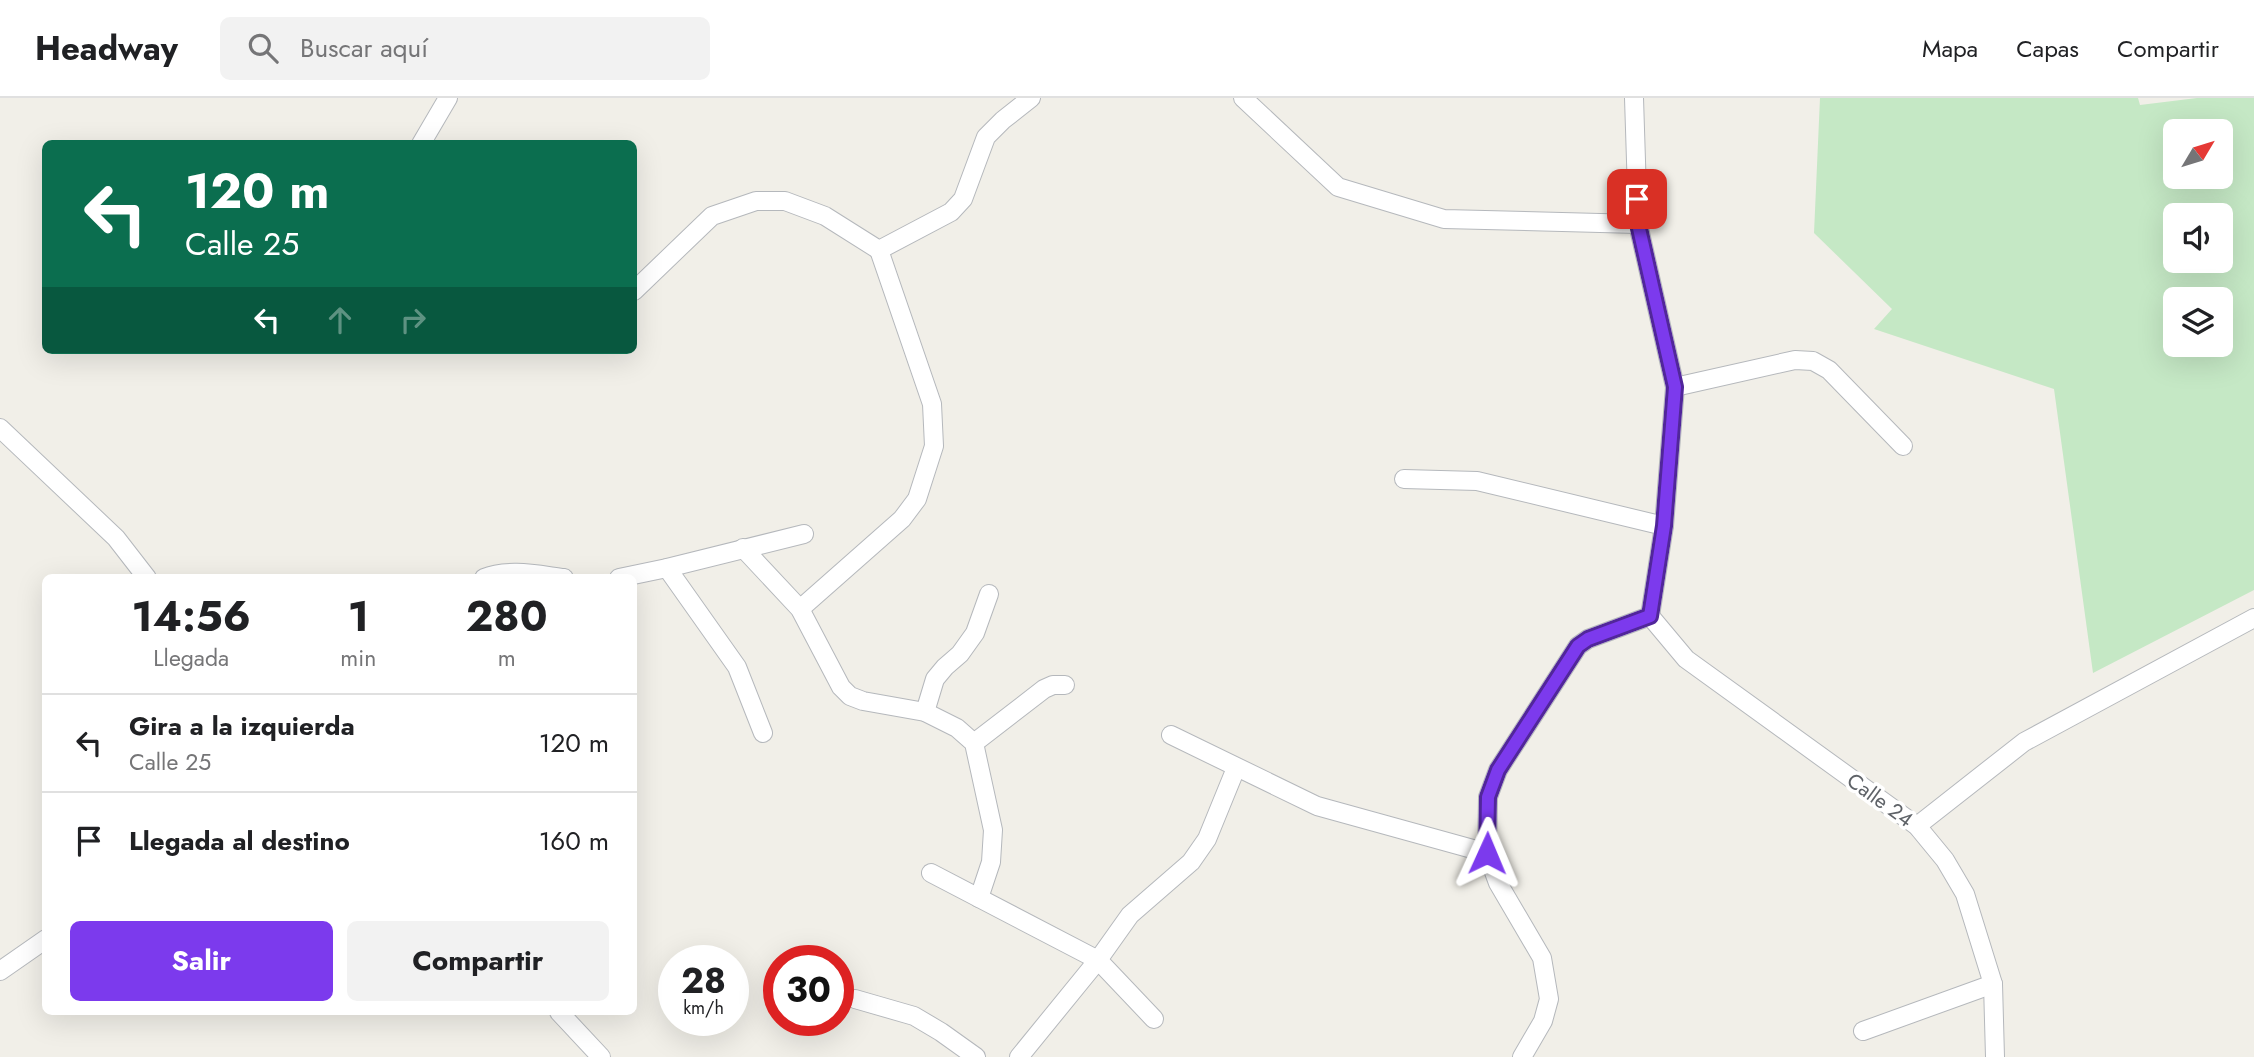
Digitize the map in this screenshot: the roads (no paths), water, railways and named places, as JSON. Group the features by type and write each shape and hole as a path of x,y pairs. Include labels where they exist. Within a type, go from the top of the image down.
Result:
{"street":[{"path":"423,140 448,98"},
{"path":"878,250 951,212 964,199 986,137 1031,98"},
{"path":"1243,98 1338,187 1444,219 1638,224"},
{"path":"1522,1057 1543,1021 1549,999 1542,958 1498,883 1487,853 1488,797 1498,770 1578,646 1588,639 1650,616 1664,526 1675,387 1638,224 1634,98"},
{"path":"637,288 712,216 756,201 785,201 825,216 878,250 932,404 934,446 917,499 902,519 800,609"},
{"path":"1675,387 1795,360 1813,361 1829,370 1903,446"},
{"path":"0,428 116,538 144,574"},
{"path":"1404,479 1478,481 1664,526"},
{"path":"637,574 804,534"},
{"path":"743,548 800,609 841,687 850,696 863,701 925,712 957,728 974,743 993,830 991,862 979,898"},
{"path":"667,568 737,667 763,733"},
{"path":"494,574 530,574"},
{"path":"925,712 935,679 960,654 975,633 989,594"},
{"name":"Calle 24","path":"1650,616 1686,659 1917,826 1945,860 1965,894 1993,985 1995,1057"},
{"path":"1917,826 2024,742 2254,618"},
{"path":"974,743 1044,689 1053,685 1065,685"},
{"path":"1171,736 1317,806 1487,853"},
{"path":"1020,1057 1098,960 1130,915 1191,862 1207,839 1236,768"},
{"path":"931,873 1098,960 1154,1019"},
{"path":"0,971 42,942"},
{"path":"1863,1031 1993,985"},
{"path":"855,999 914,1016 976,1057"},
{"path":"562,1015 600,1057"}]}
